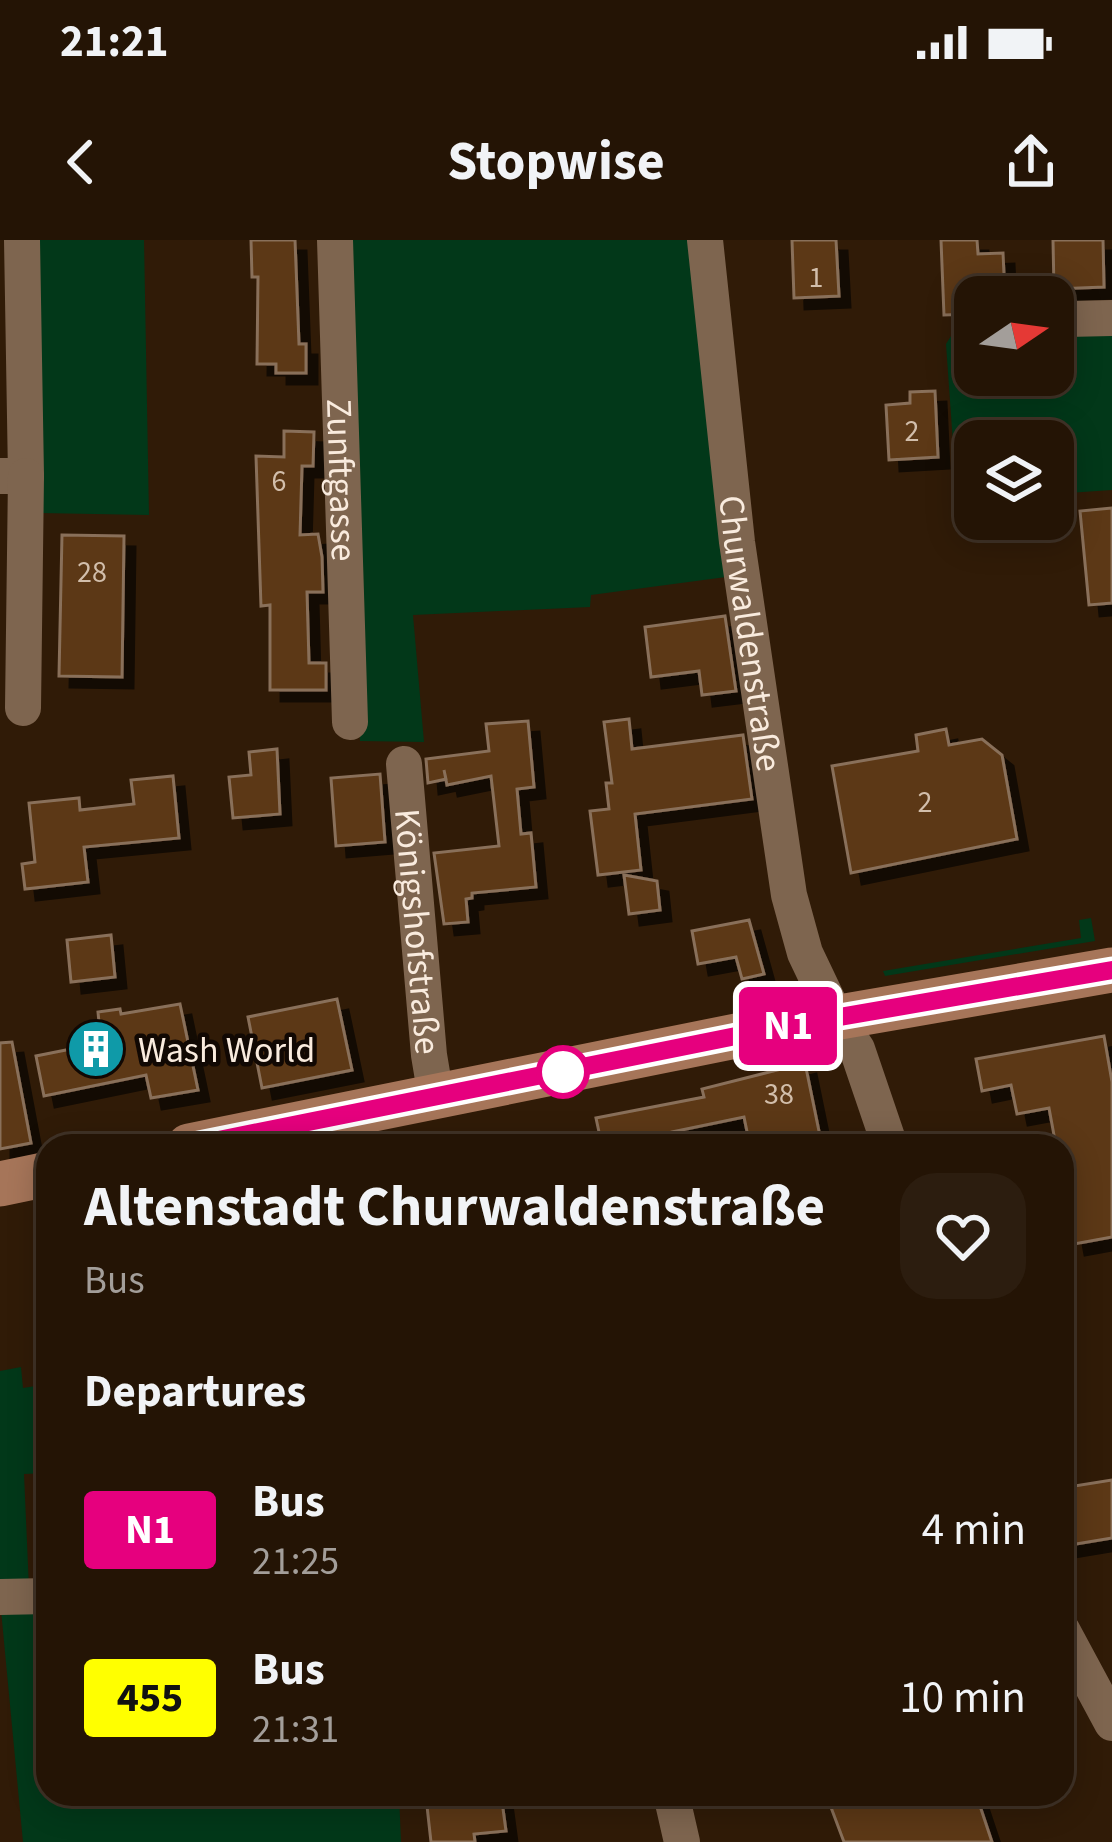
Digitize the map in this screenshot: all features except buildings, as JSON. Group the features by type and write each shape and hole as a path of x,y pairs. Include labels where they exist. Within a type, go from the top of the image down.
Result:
{"main road":[{"name":"Königshofstraße","path":"249,1134 836,1018 1112,970"},
{"path":"0,1184 36,1176"}],"street":[{"path":"22,240 13,476 23,708"},
{"name":"Zunftgasse","path":"334,240 350,722"},
{"name":"Churwaldenstraße","path":"705,240 734,519 789,895 805,953 836,1018 857,1049 886,1134"},
{"path":"1074,320 1112,318"},
{"name":"Königshofstraße","path":"404,764 436,1097"},
{"path":"0,1597 36,1596"},
{"path":"1074,1652 1112,1723"},
{"path":"674,1806 682,1842"}],"green space":[{"path":"33,240 144,240 149,515 39,513"},
{"path":"341,240 690,240 726,577 591,595 590,607 413,615 424,742 360,741"},
{"path":"1112,330 1112,490 1074,493 1074,420 954,420 954,457 946,344 951,336 954,396 1074,396 1074,331"},
{"path":"1091,918 1095,941 885,976 883,971 1081,938 1079,920"},
{"path":"21,1367 23,1388 36,1386 36,1474 24,1474 29,1588 0,1586 0,1371"},
{"path":"36,1608 36,1806 400,1806 401,1842 23,1842 1,1610"}],"bus line":[{"name":"N1","path":"250,1134 776,1028 1112,970"}],"place":[{"name":"Wash World","path":"96,1049"}]}
